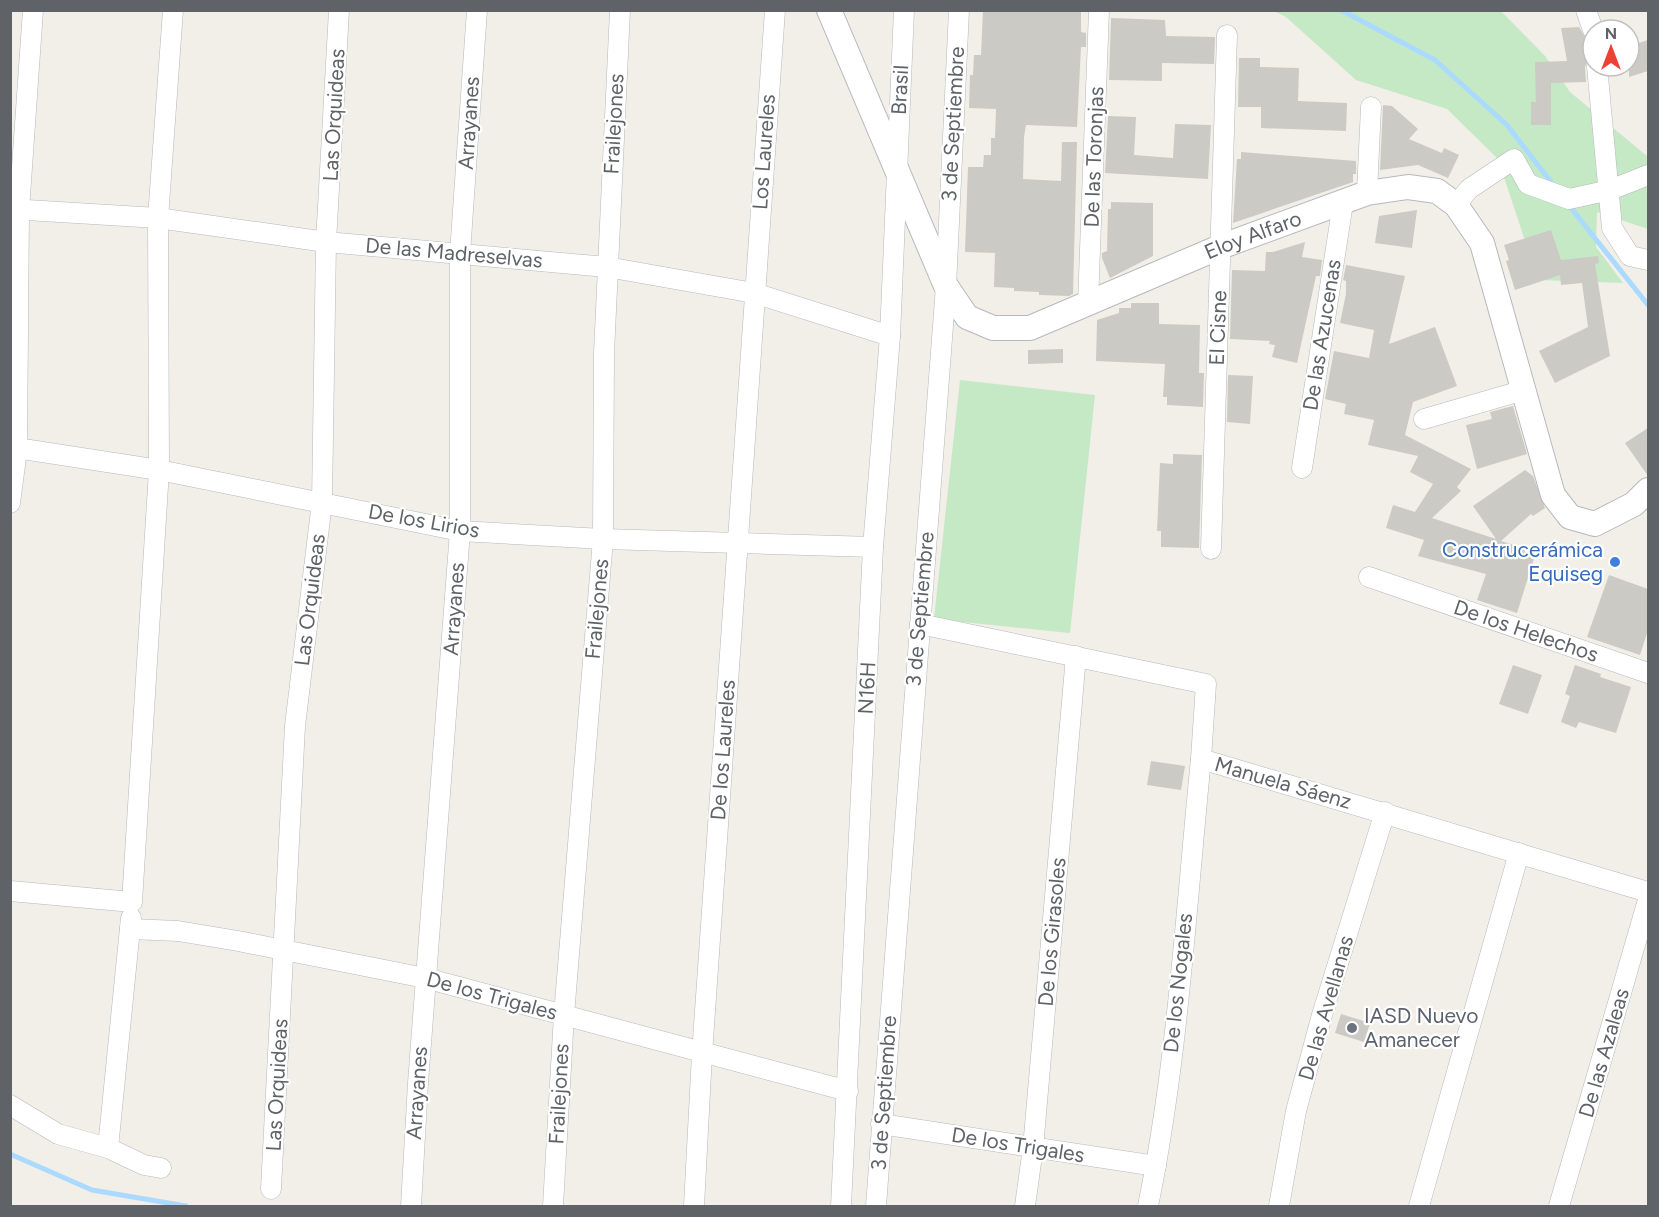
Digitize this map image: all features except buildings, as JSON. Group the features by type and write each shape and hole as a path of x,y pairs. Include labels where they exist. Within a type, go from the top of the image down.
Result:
{"street":[{"path":"10,503 14,449 15,210 33,10"},
{"path":"108,1148 130,929 159,470 158,218 173,10"},
{"name":"Las Orquideas","path":"271,1189 295,726 322,502 327,242 339,10"},
{"name":"Arrayanes","path":"411,1206 425,978 460,531 460,253 477,10"},
{"name":"Frailejones","path":"553,1206 564,1015 603,539 607,267 620,10"},
{"name":"Los Laureles","path":"754,293 775,10"},
{"name":"Eloy Alfaro","path":"829,10 946,286 967,317 993,328 1030,328 1220,247 1367,193 1408,187 1437,191 1456,205 1482,243 1553,495 1570,518 1596,524 1634,504 1648,490"},
{"name":"Brasil","path":"896,169 904,10"},
{"name":"3 de Septiembre","path":"876,1206 946,286 959,10"},
{"name":"De las Toronjas","path":"1088,303 1100,10"},
{"name":"El Cisne","path":"1210,549 1227,35"},
{"path":"1598,78 1612,228 1630,256 1648,260"},
{"path":"1367,193 1371,107"},
{"path":"1456,205 1469,189 1514,159 1528,184 1569,200 1610,190 1648,175"},
{"name":"N16H","path":"841,1206 873,547 890,336 896,169"},
{"name":"De las Azucenas","path":"1302,468 1343,203"},
{"name":"De las Madreselvas","path":"15,210 158,218 327,242 607,267 754,293 890,336"},
{"name":"De los Laureles","path":"694,1206 702,1054 754,293"},
{"path":"1424,419 1524,390"},
{"name":"De los Lirios","path":"14,449 159,470 460,531 603,539 873,547"},
{"name":"De los Helechos","path":"1370,577 1648,673"},
{"name":"Manuela Sáenz","path":"920,624 1206,684 1201,759 1648,892"},
{"name":"De los Girasoles","path":"1025,1206 1033,1148 1076,657"},
{"name":"De los Nogales","path":"1148,1206 1156,1166 1174,1034 1201,759"},
{"name":"De las Avellanas","path":"1279,1206 1302,1090 1385,812"},
{"path":"1419,1206 1520,853"},
{"path":"10,891 132,902"},
{"name":"De las Azaleas","path":"1559,1206 1648,900"},
{"name":"De los Trigales","path":"130,929 178,932 238,941 284,952 425,978 702,1054 848,1091"},
{"path":"10,1105 58,1134 108,1148 144,1165 161,1168"},
{"name":"De los Trigales","path":"881,1124 1156,1166"}],"green space":[{"path":"1274,11 1501,11 1545,56 1570,92 1648,157 1648,229 1597,212 1596,247 1623,283 1538,280 1498,159 1447,109 1356,80 1286,17"},
{"path":"960,380 1095,395 1070,633 934,619"}],"waterway":[{"path":"1341,10 1435,60 1507,125 1554,186"},
{"path":"1567,203 1648,305"},
{"path":"10,1154 92,1190 186,1206"}],"place":[{"name":"Construcerámica Equiseg","path":"1615,562"},
{"name":"IASD Nuevo Amanecer","path":"1352,1028"}]}
